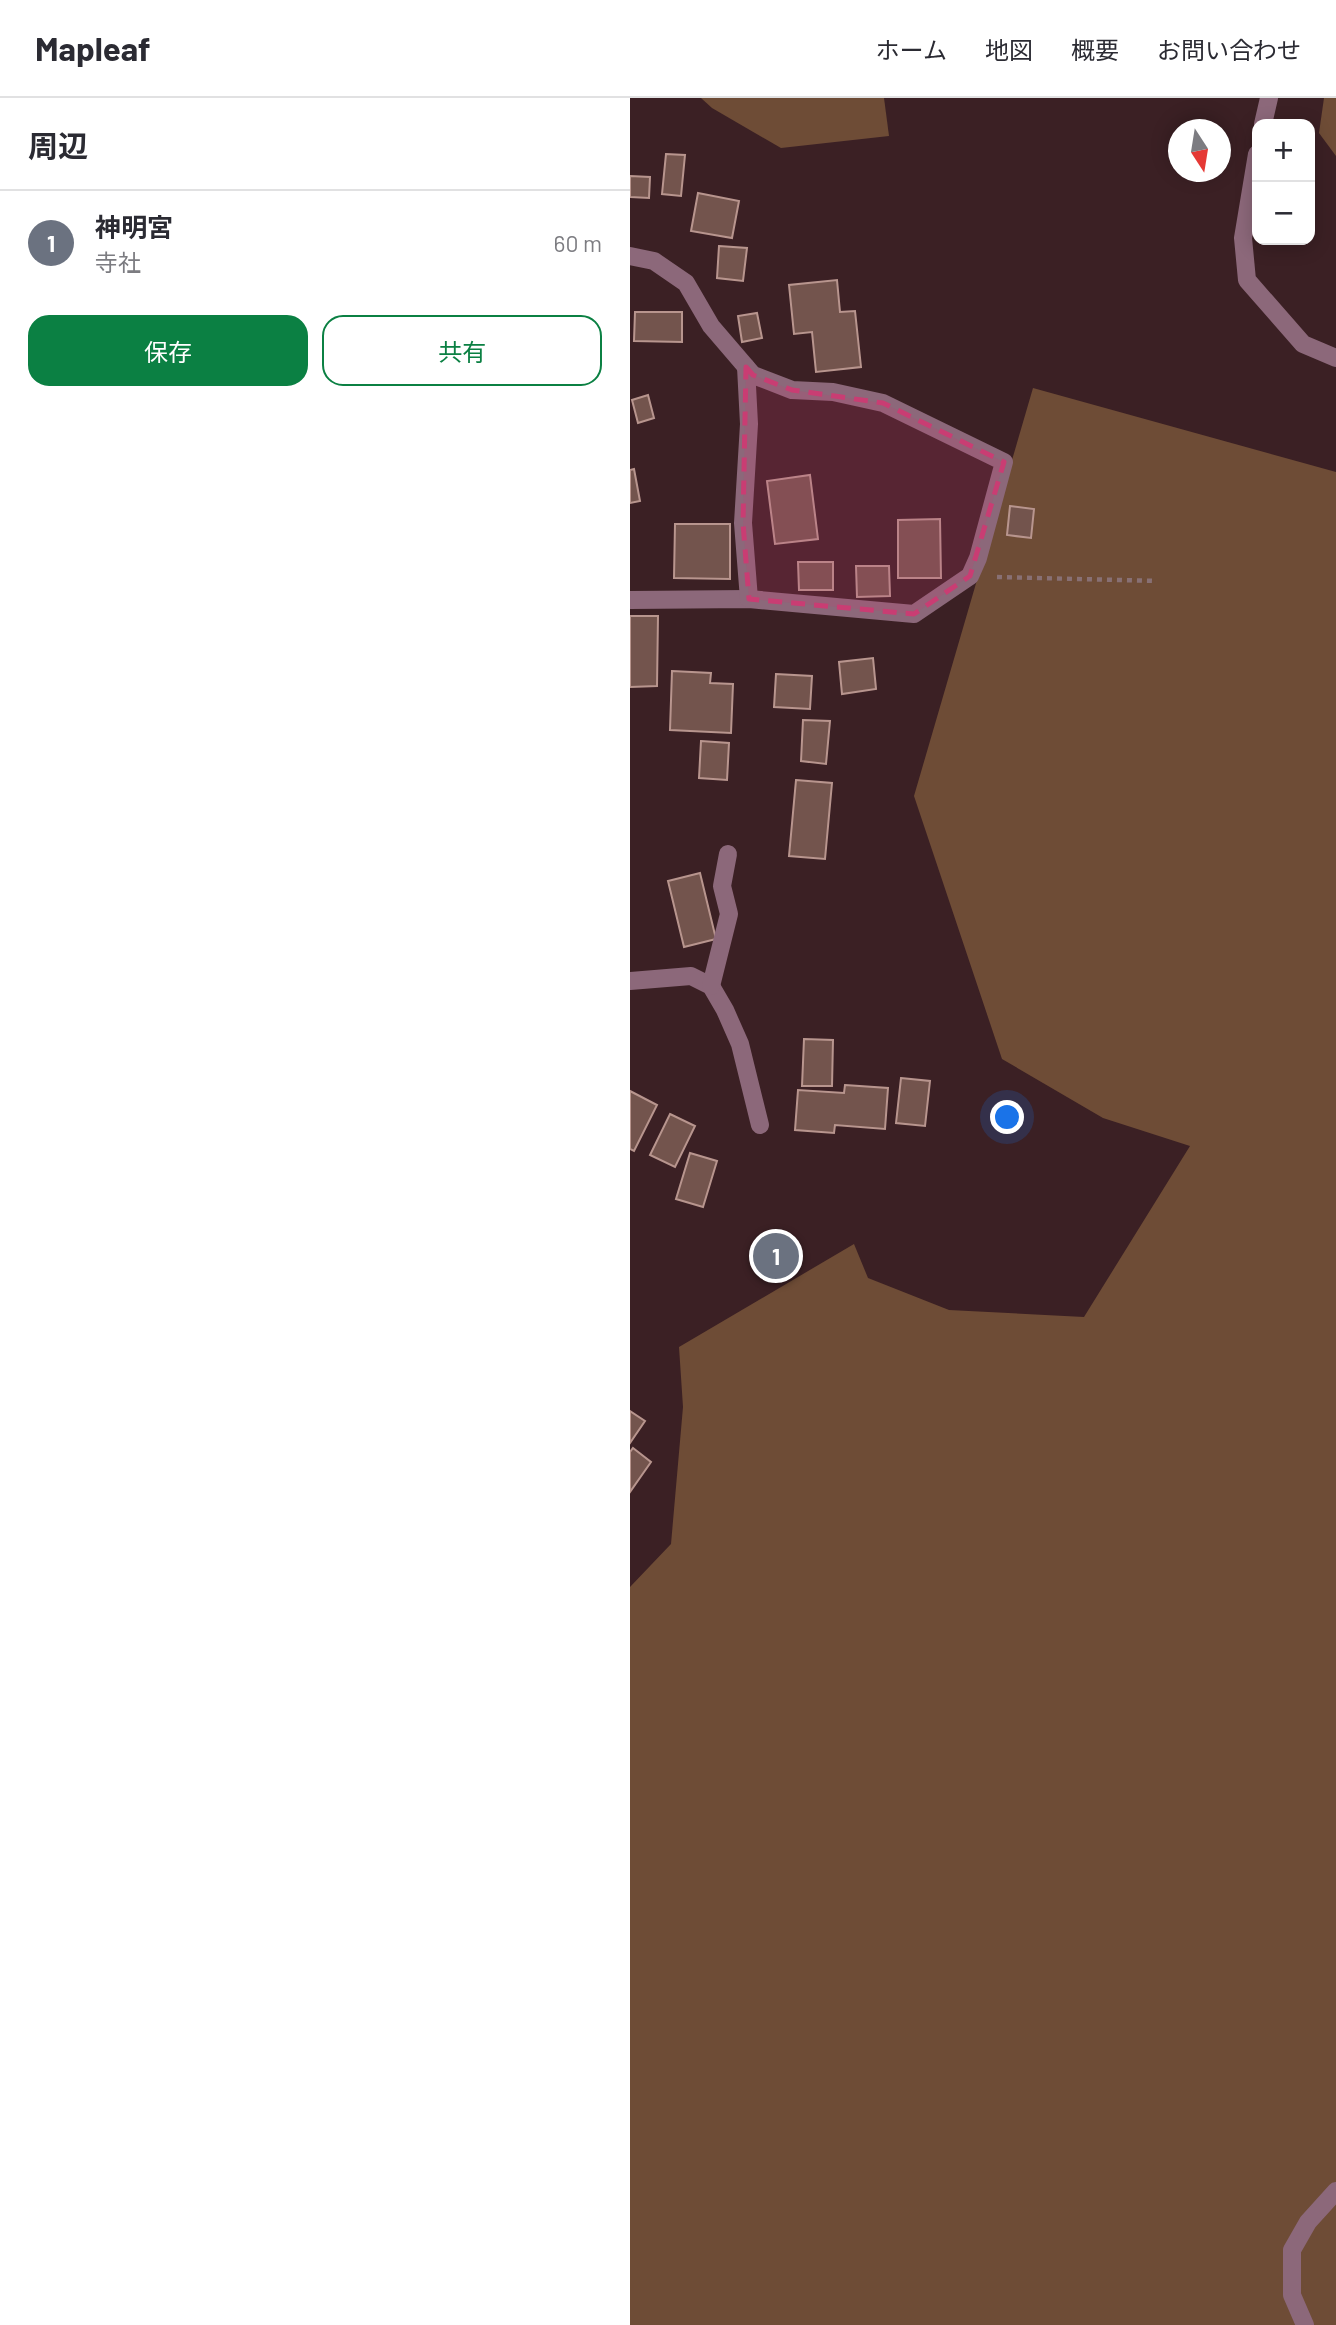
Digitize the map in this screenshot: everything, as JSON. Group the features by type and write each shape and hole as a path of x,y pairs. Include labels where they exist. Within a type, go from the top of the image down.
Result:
{"street":[{"path":"1264,119 1269,98"},
{"path":"1252,182 1243,238 1247,280 1303,344 1336,358"},
{"path":"630,256 654,261 686,283 711,326 753,375 792,390 832,392 883,403 1004,462 978,558 970,576 914,614 749,599 630,600"},
{"path":"746,367 749,424 743,523 749,599"},
{"path":"711,986 729,914 722,886 728,854"},
{"path":"630,981 691,976 711,986 740,1044 760,1125"},
{"path":"1305,2325 1292,2295 1292,2249 1308,2222 1336,2191"}],"path":[{"path":"970,576 1157,581"}],"highlighted area":[{"path":"746,367 753,375 792,390 883,403 1004,462 970,576 914,614 749,599 743,523"}],"shaded area":[{"path":"701,98 884,98 889,136 781,148 712,108"},
{"path":"1324,98 1336,98 1336,156 1319,133"},
{"path":"1033,388 1336,472 1336,2325 630,2325 630,1587 671,1544 683,1407 679,1347 854,1244 868,1278 949,1310 1084,1317 1190,1146 1103,1118 1002,1059 914,796"}],"building":[{"path":"666,154 685,155 681,196 662,194"},
{"path":"630,176 650,177 649,198 630,197"},
{"path":"698,193 739,201 732,238 691,231"},
{"path":"719,246 747,248 743,281 717,278"},
{"path":"837,280 840,312 855,311 861,367 816,372 812,332 794,334 789,285"},
{"path":"635,312 682,312 682,342 634,341"},
{"path":"757,313 762,338 742,342 738,316"},
{"path":"648,395 654,418 638,423 632,400"},
{"path":"634,469 640,501 630,503 630,470"},
{"path":"810,475 818,539 775,544 767,481"},
{"path":"1010,506 1034,509 1031,538 1007,535"},
{"path":"940,519 941,578 898,578 898,520"},
{"path":"675,524 730,524 730,579 674,578"},
{"path":"798,562 833,562 833,590 799,590"},
{"path":"856,566 889,566 890,596 857,597"},
{"path":"630,616 658,616 657,686 630,687"},
{"path":"873,658 876,689 842,694 839,662"},
{"path":"672,671 711,673 710,683 733,684 731,733 670,730"},
{"path":"776,674 812,676 810,709 774,707"},
{"path":"803,720 830,721 826,764 801,761"},
{"path":"701,741 729,743 727,780 699,778"},
{"path":"796,780 832,783 825,859 789,856"},
{"path":"700,873 716,939 684,947 668,881"},
{"path":"804,1039 833,1040 832,1086 802,1086"},
{"path":"901,1078 930,1081 925,1126 896,1123"},
{"path":"845,1085 888,1088 885,1129 835,1125 834,1133 795,1130 798,1090 844,1093"},
{"path":"630,1091 657,1105 634,1151 630,1149"},
{"path":"670,1114 695,1126 675,1167 650,1155"},
{"path":"690,1153 717,1161 703,1207 676,1199"},
{"path":"630,1411 645,1421 630,1443"},
{"path":"633,1448 651,1462 630,1492 630,1452"}],"place":[{"name":"神明宮","path":"776,1256"}]}
